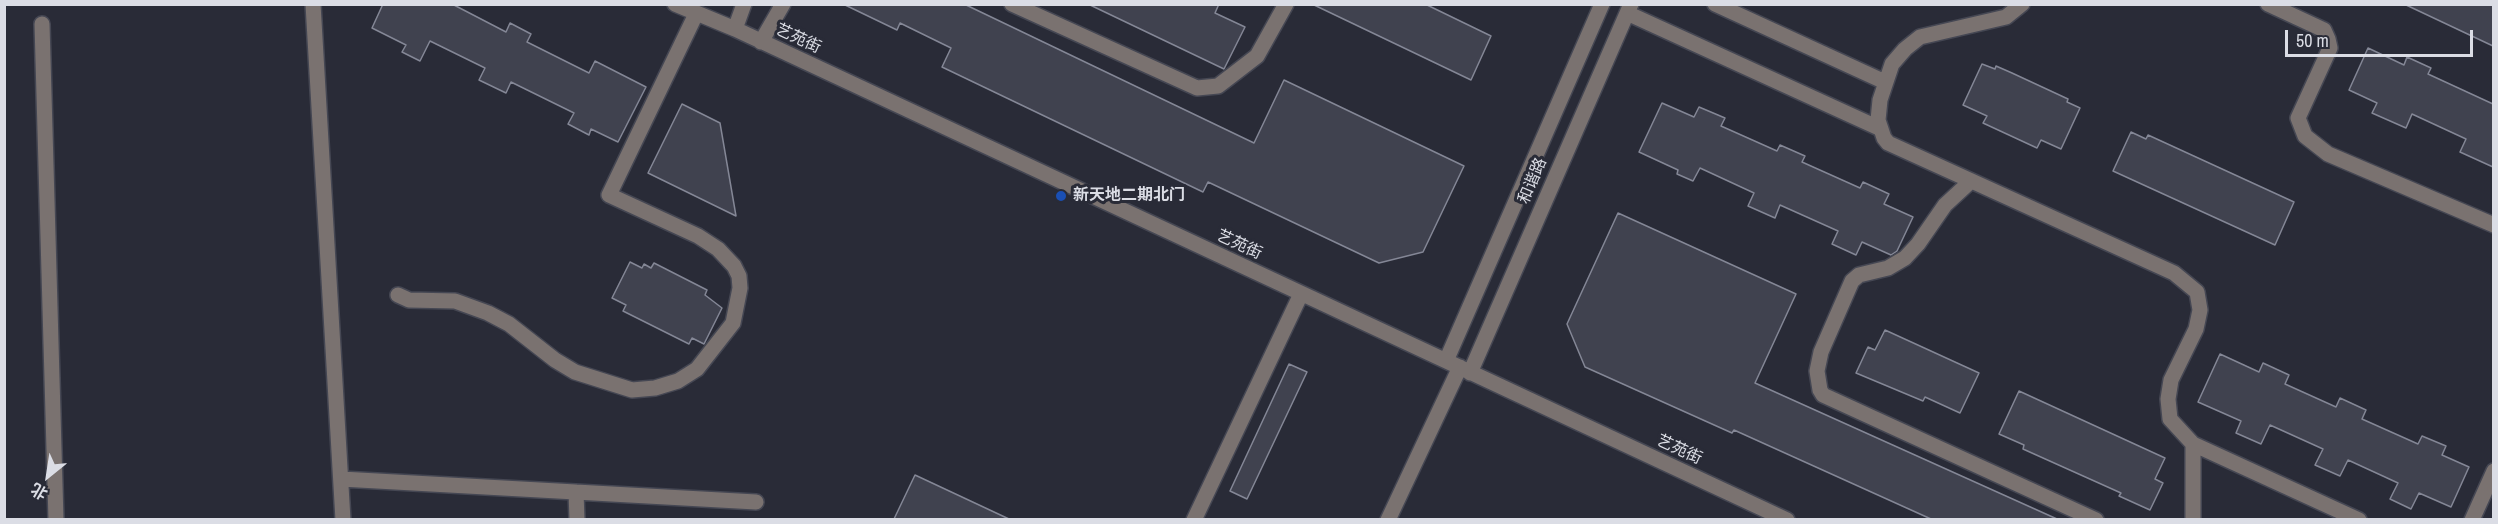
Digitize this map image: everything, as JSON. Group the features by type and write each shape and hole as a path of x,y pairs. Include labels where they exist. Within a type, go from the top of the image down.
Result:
{"street":[{"path":"313,4 343,519"},
{"name":"艺苑街","path":"675,4 735,29 1787,519"},
{"path":"735,29 744,4"},
{"path":"761,42 783,4"},
{"path":"1012,4 1197,88 1218,86 1252,60 1264,46 1286,4"},
{"name":"和谐路","path":"1459,367 1602,4"},
{"path":"1715,4 1885,82"},
{"path":"2022,4 2006,17 1920,37 1905,49 1892,64 1885,82 1878,120 1888,143 2174,273 2197,292 2200,310 2196,329 2171,380 2168,399 2170,418 2193,444 2359,519"},
{"path":"2268,4 2324,30 2328,39 2330,48 2298,118 2305,136 2328,154 2493,225"},
{"path":"1629,9 1881,129"},
{"name":"和谐路","path":"1459,367 1629,9"},
{"path":"398,295 409,300 455,301 488,313 508,324 555,360 575,372 632,390 655,388 678,381 698,369 733,322 740,288 739,276 734,266 718,249 698,236 609,195 696,14"},
{"path":"42,24 56,519"},
{"path":"1971,181 1945,205 1918,244 1905,258 1888,268 1859,274 1852,281 1821,352 1817,371 1820,390 1823,395 2096,519"},
{"path":"1194,519 1301,294"},
{"path":"1388,519 1459,367"},
{"path":"2193,444 2193,519"},
{"path":"2472,519 2493,471"},
{"path":"341,479 756,502"},
{"path":"576,492 577,519"}],"building":[{"path":"383,4 452,4 506,32 510,23 531,34 527,42 589,73 595,61 646,87 618,142 591,129 589,135 568,124 574,113 511,82 506,93 479,80 485,68 430,41 420,61 402,52 406,45 372,28"},
{"path":"843,4 964,4 1254,143 1284,80 1464,166 1423,252 1379,263 1208,182 1203,192 942,67 951,48 900,23 897,30"},
{"path":"1088,4 1219,4 1215,13 1245,27 1224,69"},
{"path":"1312,4 1425,4 1491,36 1471,80"},
{"path":"2404,4 2493,4 2493,46"},
{"path":"2368,48 2404,65 2407,57 2431,68 2428,74 2493,104 2493,167 2460,152 2466,139 2412,114 2406,128 2372,113 2377,103 2349,90"},
{"path":"1982,64 1995,69 1996,66 2012,73 2068,99 2067,102 2080,108 2061,149 2041,140 2037,148 1983,123 1987,116 1963,105"},
{"path":"1662,103 1694,117 1699,107 1725,118 1721,126 1777,151 1780,145 1805,156 1802,162 1860,188 1863,182 1889,194 1884,204 1913,217 1897,251 1891,255 1862,242 1856,255 1832,244 1838,231 1780,205 1775,218 1748,206 1754,193 1700,168 1693,181 1677,174 1678,170 1639,152"},
{"path":"682,104 720,123 736,216 648,173"},
{"path":"2131,132 2146,139 2148,135 2294,202 2275,245 2113,171"},
{"path":"1618,213 1796,294 1755,383 2057,519 1931,519 1734,430 1732,433 1585,367 1567,324"},
{"path":"630,262 642,268 644,264 651,268 654,263 707,290 705,295 722,308 704,344 692,338 689,344 623,311 626,305 612,298"},
{"path":"1885,330 1979,373 1960,413 1925,397 1923,401 1856,373 1868,347 1875,350"},
{"path":"2220,354 2259,372 2263,363 2289,375 2285,384 2336,407 2340,398 2366,410 2362,419 2418,444 2422,436 2446,446 2442,455 2469,467 2451,507 2419,493 2411,509 2390,499 2398,483 2348,460 2340,476 2315,465 2323,449 2270,425 2261,444 2236,433 2241,421 2198,402"},
{"path":"1289,364 1307,372 1247,499 1230,491"},
{"path":"2019,391 2165,458 2155,479 2163,483 2150,510 2119,496 2121,493 2023,449 2024,445 1999,434"},
{"path":"915,475 1009,519 894,519"}],"place":[{"name":"新天地二期北门","path":"1061,196"}]}
